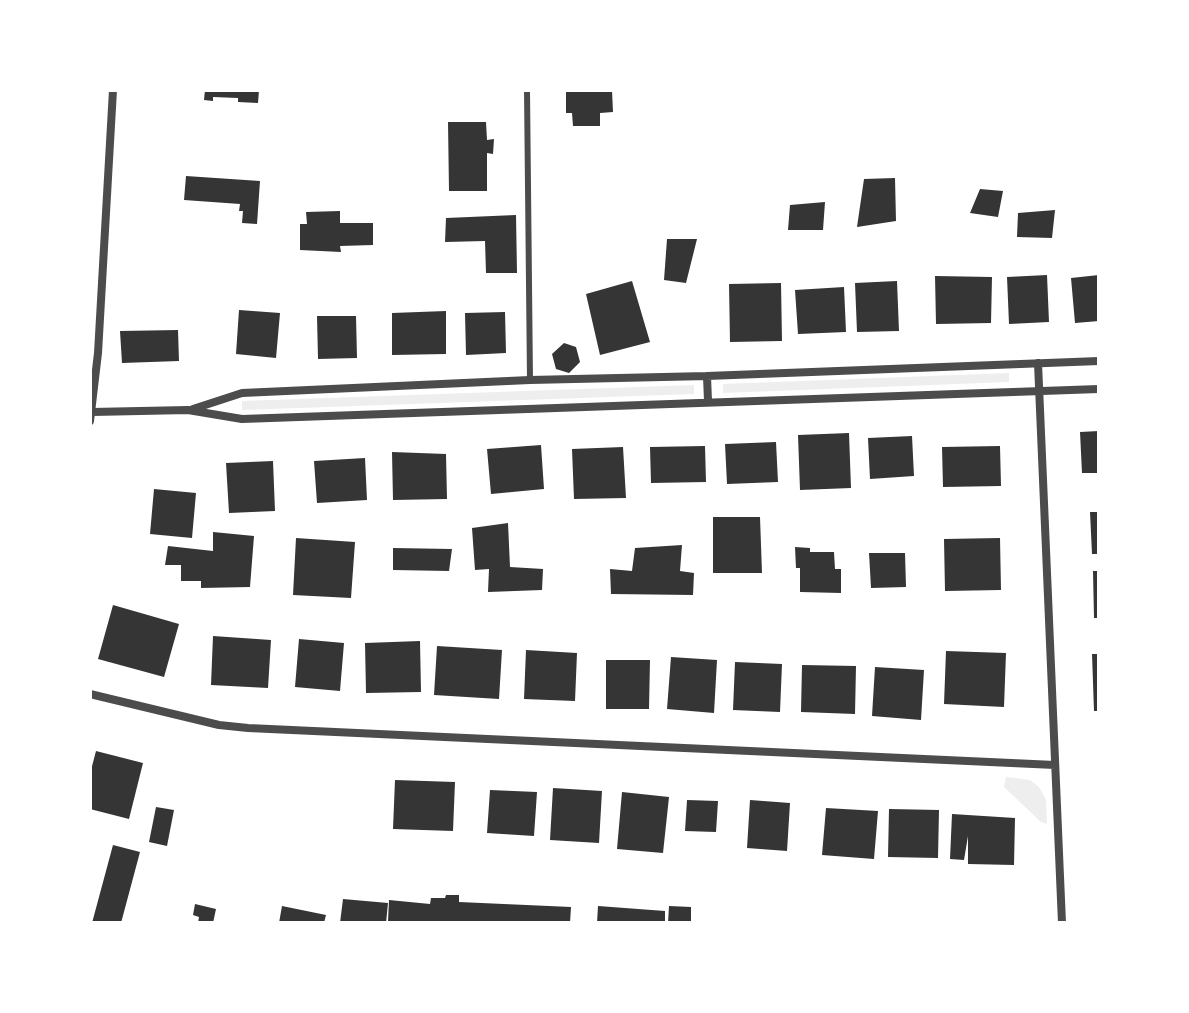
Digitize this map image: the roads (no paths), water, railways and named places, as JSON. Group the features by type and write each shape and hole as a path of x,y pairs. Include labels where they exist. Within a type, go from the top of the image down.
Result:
{"street":[{"path":"113,90 91,416 188,410 242,419 1099,389"},
{"path":"188,410 242,393 1099,361"},
{"path":"1038,363 1062,923"},
{"path":"707,376 708,401"},
{"path":"90,694 219,725 248,728 1055,765"}],"lane":[{"path":"527,90 530,380"}]}
